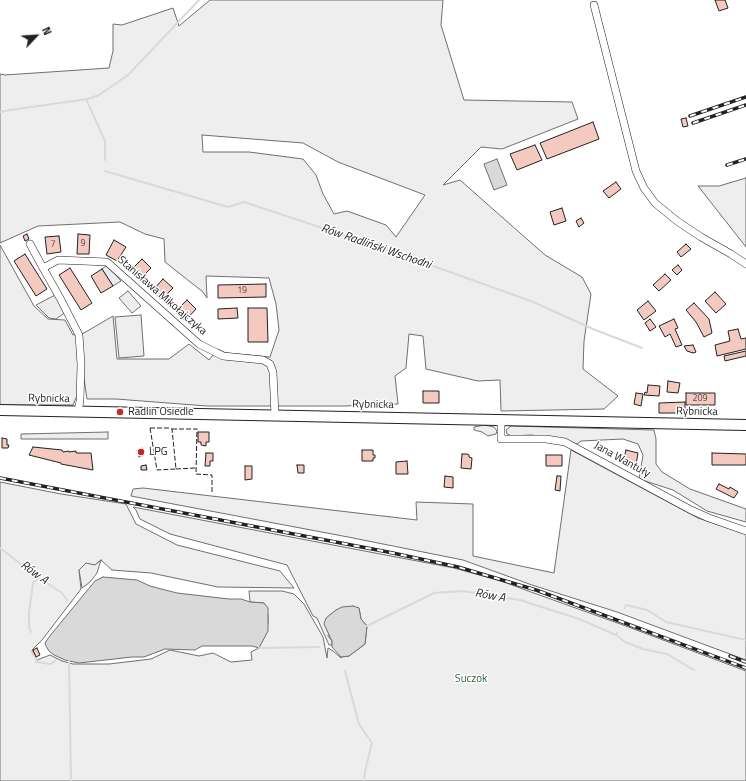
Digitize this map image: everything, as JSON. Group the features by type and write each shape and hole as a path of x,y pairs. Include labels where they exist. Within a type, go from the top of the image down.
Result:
{"main road":[{"name":"Rybnicka","path":"0,410 746,425"}],"street":[{"path":"594,5 636,171 644,188 655,203 677,221 701,238 746,264"},
{"path":"30,244 79,336 81,364 80,401 78,412"},
{"name":"Stanisława Mikołajczyka","path":"43,268 60,260 107,262 199,344 224,356 263,360 270,364 274,372 276,415"},
{"name":"Jana Wantuły","path":"501,419 501,439 546,439 564,442 691,510 746,531"}],"green space":[{"path":"210,0 443,0 441,25 464,100 572,102 578,119 502,149 481,147 443,185 460,180 545,255 582,277 591,294 584,341 583,369 618,396 604,409 501,411 500,380 478,381 426,369 423,336 409,334 406,368 395,376 398,404 345,406 207,406 116,399 87,399 84,379 73,405 0,405 0,245 34,306 48,319 65,320 73,335 84,333 113,316 117,359 169,359 189,344 209,360 218,349 226,353 270,357 279,330 276,304 269,278 206,276 207,298 203,292 165,262 164,239 145,234 120,222 38,226 0,243 0,74 5,75 109,68 113,51 113,24 122,25 173,8 179,26","holes":["202,135 303,143 338,162 425,195 396,237 386,225 347,211 334,214 323,194 316,175 303,159 249,152 203,152"]},
{"path":"746,178 746,247 698,186 719,186"},
{"path":"128,291 141,306 132,313 119,298"},
{"path":"141,315 144,356 119,358 115,317"},
{"path":"484,425 494,427 497,431 496,434 488,436 482,432 474,430 474,427"},
{"path":"511,426 654,430 656,439 656,464 662,472 690,489 746,509 746,522 707,511 673,490 639,479 643,455 638,444 623,439 581,441 577,444 554,438 531,435 512,436 507,434 506,430"},
{"path":"571,450 698,518 746,534 746,660 617,612 532,585 463,560 131,496 133,489 143,488 417,520 416,502 473,504 473,556 554,573"},
{"name":"Suczok","path":"0,482 61,494 126,504 136,524 177,545 280,571 294,588 218,587 151,573 112,570 101,560 95,565 79,570 81,589 42,640 32,650 37,660 50,655 62,661 73,664 109,664 151,659 170,650 199,656 213,653 231,662 252,660 251,652 259,648 268,623 268,615 264,603 250,602 249,591 282,591 294,594 304,604 323,637 327,658 328,648 341,658 349,656 365,644 367,626 361,619 359,608 336,610 332,614 328,636 332,641 332,645 329,645 317,618 313,616 287,565 170,534 140,519 133,507 454,568 501,581 746,671 746,781 0,781"}],"shaded area":[{"path":"497,159 507,185 494,190 484,164"},
{"path":"106,266 121,281 113,286 102,269"},
{"path":"55,295 66,312 56,319 49,318 36,305"},
{"path":"108,432 108,439 21,439 21,434"},
{"path":"101,560 97,573 90,582 82,588 79,570 86,563 95,565"},
{"path":"103,577 137,580 150,586 177,593 241,599 250,602 264,603 268,608 268,631 259,648 252,646 202,646 195,650 165,649 144,657 79,663 65,660 54,655 49,651 45,643 95,581"},
{"path":"353,606 359,608 361,619 367,626 365,644 349,656 341,657 332,647 332,641 324,624 326,618 336,610 342,607"}],"building":[{"path":"715,0 725,0 728,8 719,11"},
{"path":"686,118 688,126 683,127 681,119"},
{"path":"593,122 599,139 547,159 540,143"},
{"path":"535,145 542,160 517,170 510,154"},
{"path":"616,182 621,189 609,198 603,191"},
{"path":"562,208 566,221 554,225 550,212"},
{"path":"581,218 584,223 579,227 576,221"},
{"path":"27,234 29,239 25,241 23,236"},
{"path":"78,234 90,235 89,254 77,254"},
{"path":"59,236 61,252 47,254 45,237"},
{"path":"114,240 126,247 117,261 106,255"},
{"path":"686,244 691,249 681,257 677,252"},
{"path":"25,254 47,289 36,296 14,261"},
{"path":"142,259 151,268 139,280 130,271"},
{"path":"678,265 682,270 677,275 672,270"},
{"path":"70,268 92,303 81,310 59,275"},
{"path":"102,269 113,286 101,293 91,276"},
{"path":"665,274 671,280 659,291 653,285"},
{"path":"163,279 173,288 161,300 152,291"},
{"path":"266,284 266,297 218,298 218,285"},
{"path":"715,292 726,304 716,313 705,301"},
{"path":"187,300 196,309 185,321 175,312"},
{"path":"648,301 656,311 644,320 637,310"},
{"path":"694,303 709,319 712,333 704,337 696,322 686,310"},
{"path":"237,308 238,318 218,319 218,309"},
{"path":"248,308 267,308 268,342 248,342"},
{"path":"650,319 656,327 650,331 645,323"},
{"path":"674,319 678,328 675,329 682,345 676,347 670,334 665,337 659,326"},
{"path":"738,329 741,339 746,338 746,349 717,356 715,345 730,341 728,331"},
{"path":"693,345 696,352 693,353 687,351 684,346"},
{"path":"746,351 746,356 725,361 724,356"},
{"path":"668,381 680,383 678,393 667,392"},
{"path":"648,385 660,386 659,396 644,395 645,392 647,393"},
{"path":"423,391 439,391 439,403 423,403"},
{"path":"636,393 643,394 641,406 634,404"},
{"path":"686,393 715,393 715,405 686,405"},
{"path":"685,402 685,413 659,413 659,403"},
{"path":"198,432 209,432 209,442 206,442 206,446 201,445 201,442 198,442"},
{"path":"2,438 7,439 7,445 9,445 8,448 2,448"},
{"path":"33,447 62,450 63,452 76,451 76,453 91,453 93,470 61,464 29,455"},
{"path":"142,448 144,455 139,457 137,450"},
{"path":"362,450 373,450 373,455 375,455 375,458 373,458 373,461 362,461"},
{"path":"626,450 638,453 636,465 623,462"},
{"path":"206,453 213,453 213,461 210,461 210,466 205,466"},
{"path":"712,453 746,454 746,465 712,465"},
{"path":"462,454 467,454 472,458 471,469 461,468"},
{"path":"546,455 562,455 562,466 546,466"},
{"path":"407,461 408,474 396,474 396,462"},
{"path":"146,465 147,470 141,470 141,466"},
{"path":"297,465 304,465 304,473 298,473"},
{"path":"245,466 252,466 252,479 245,480"},
{"path":"445,476 453,477 453,488 444,487"},
{"path":"557,476 561,476 560,491 555,490"},
{"path":"719,484 729,489 730,487 738,492 734,498 716,489"},
{"path":"37,648 40,655 36,657 33,650"}],"waterway":[{"path":"0,112 88,99 99,95 128,75 199,0"},
{"name":"Rów Radliński Wschodni","path":"86,99 105,141 105,160"},
{"name":"Rów Radliński Wschodni","path":"105,171 228,207 244,202 377,246 531,301 593,329 642,348"},
{"name":"Rów A","path":"0,548 39,578 62,593 67,600"},
{"path":"31,632 29,627 29,613 33,583 38,578"},
{"name":"Rów A","path":"367,626 434,593 463,591 520,600 579,619 616,635 617,633"},
{"name":"Rów A","path":"625,608 626,605 647,610 666,622 746,640"},
{"path":"616,635 625,642 643,649 667,654 694,670"},
{"name":"Rów A","path":"259,648 319,647"},
{"path":"31,651 38,662"},
{"path":"36,662 51,664 56,660"},
{"path":"69,661 71,781"},
{"path":"345,671 359,724 372,743 364,781"}],"railway":[{"path":"690,116 746,97"},
{"path":"693,123 746,105"},
{"path":"727,165 746,159"},
{"path":"0,478 388,552 458,567 536,590 746,668"},
{"path":"730,656 746,662"}],"fence":[{"path":"150,428 172,429 176,469 157,470 150,428"},
{"path":"172,429 197,429 196,474 212,475 212,493"},
{"path":"176,469 196,468"}],"place":[{"name":"Radlin Osiedle","path":"120,412"},
{"name":"LPG","path":"141,452"}]}
